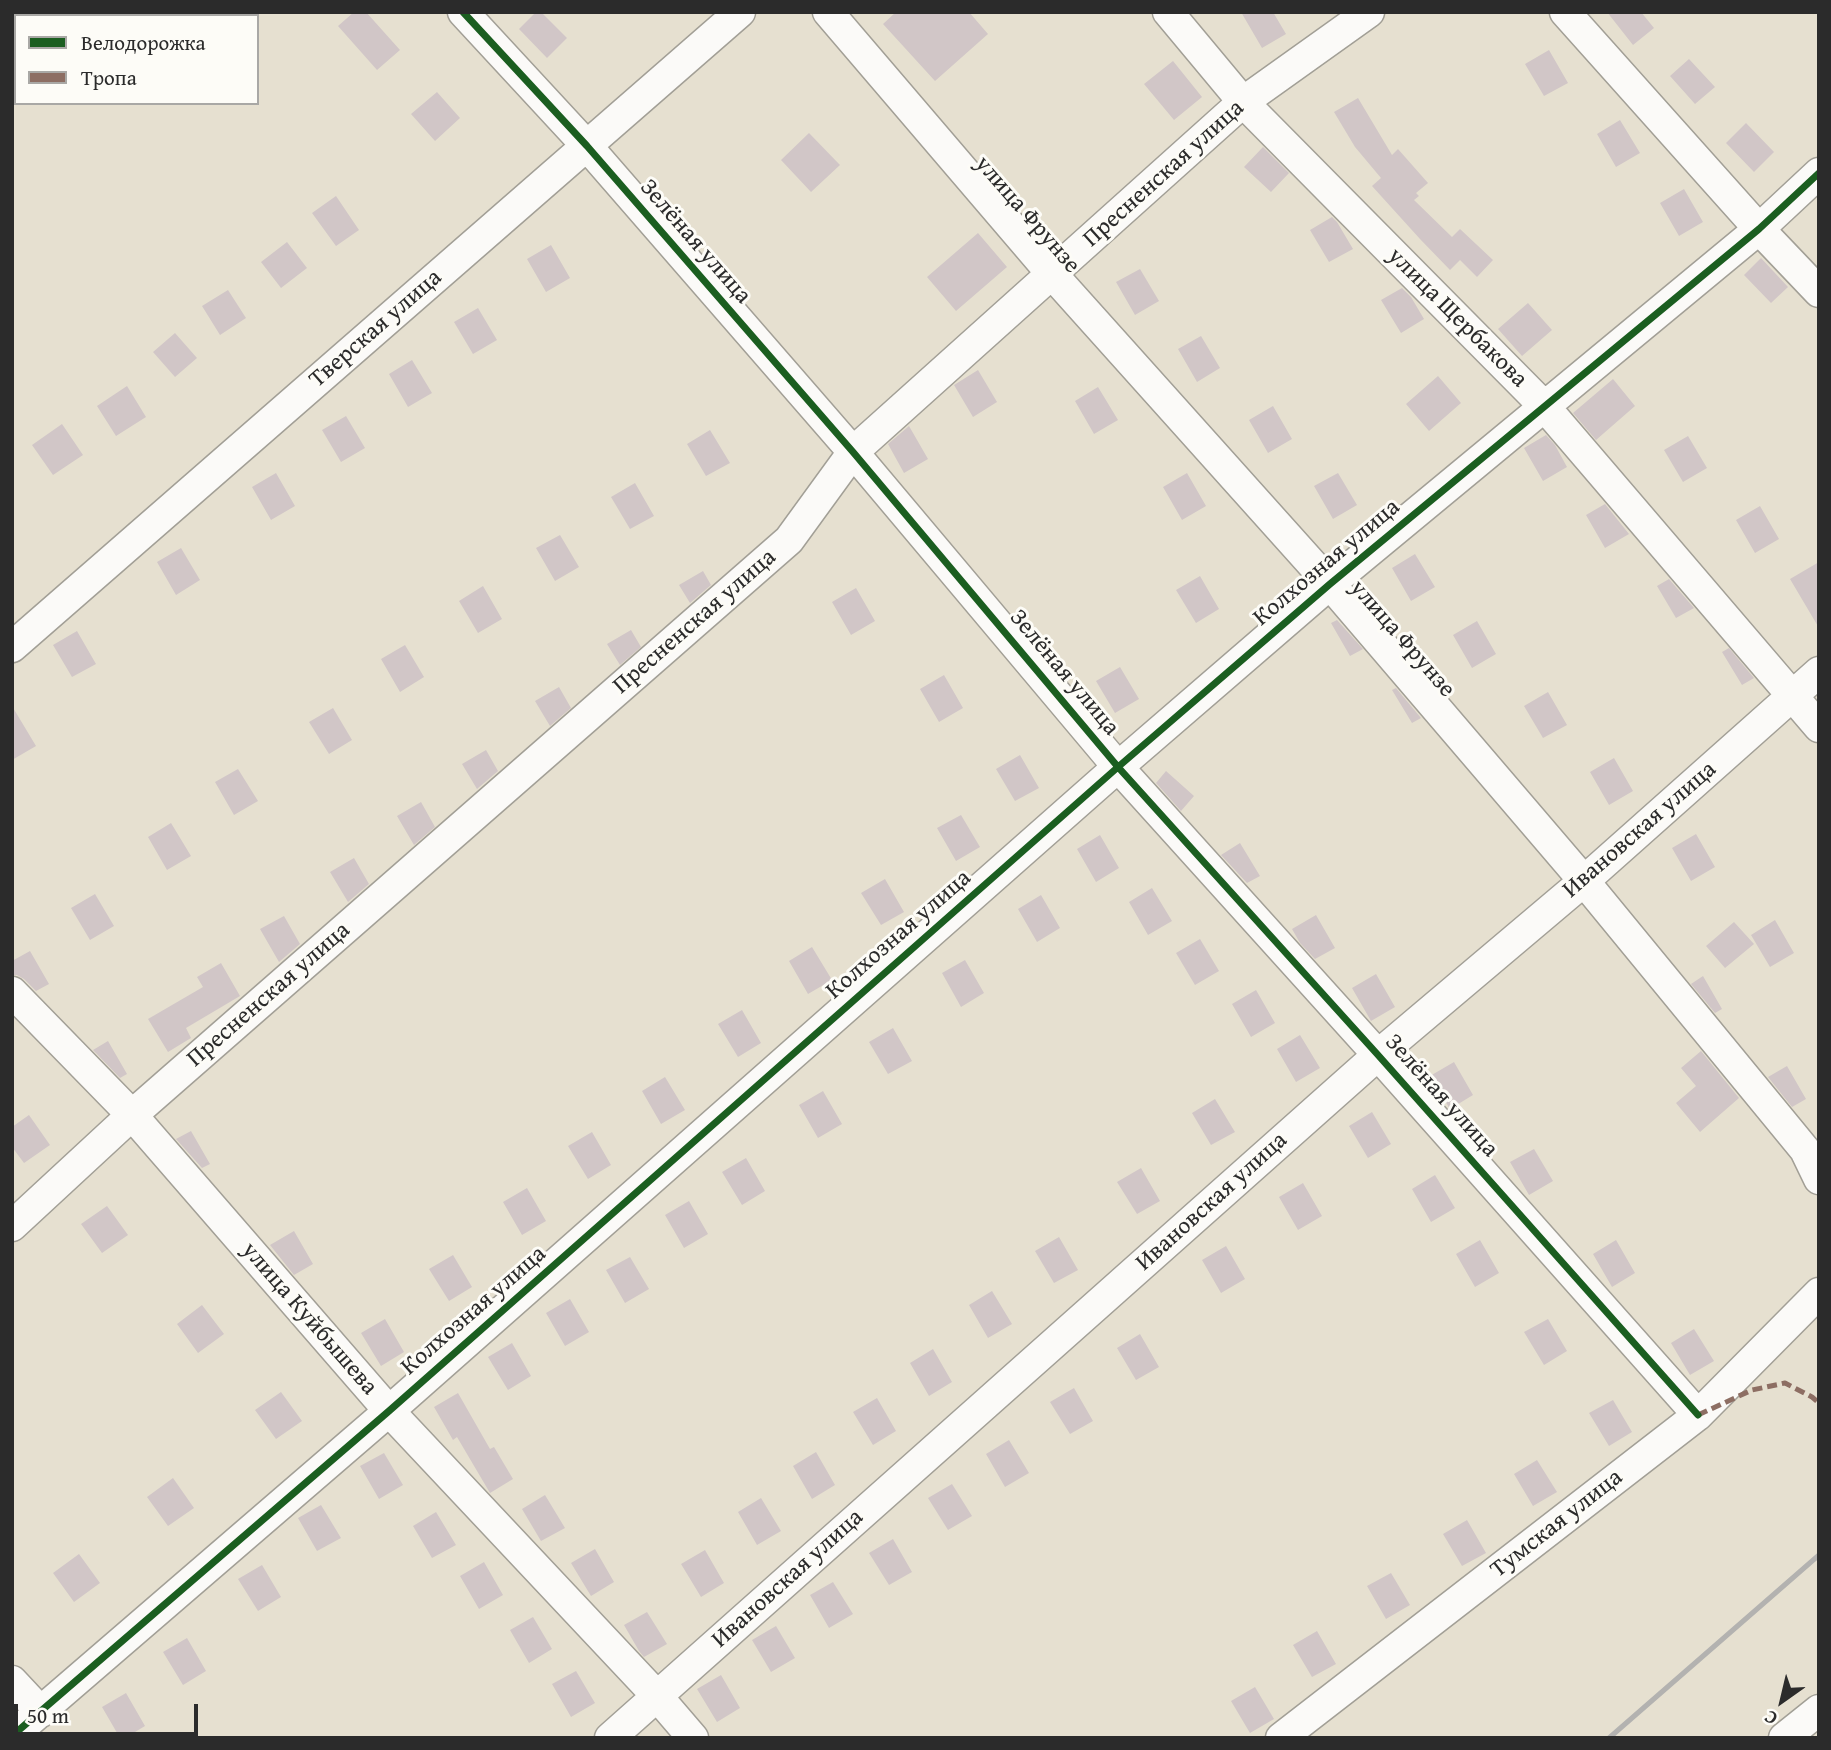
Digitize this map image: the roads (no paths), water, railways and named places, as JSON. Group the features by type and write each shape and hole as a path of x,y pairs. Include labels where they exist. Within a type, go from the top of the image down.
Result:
{"street":[{"name":"Зелёная улица","path":"464,12 587,146 853,452 1118,767 1698,1415"},
{"name":"Тверская улица","path":"12,647 740,12"},
{"name":"улица Фрунзе","path":"828,12 1052,275 1330,584 1584,881 1805,1150 1819,1179"},
{"name":"улица Щербакова","path":"1168,12 1243,102 1545,407 1819,727"},
{"name":"Пресненская улица","path":"12,1226 132,1115 789,540 853,452 1243,102 1368,12"},
{"path":"1565,12 1759,229 1819,292"},
{"name":"Колхозная улица","path":"12,1736 388,1411 1118,767 1330,584 1759,229 1819,173"},
{"name":"Ивановская улица","path":"610,1738 1378,1055 1584,881 1819,672"},
{"name":"улица Куйбышева","path":"12,992 132,1115 388,1411 657,1696 693,1738"},
{"name":"Тумская улица","path":"1281,1738 1698,1415 1819,1293"},
{"path":"12,1681 41,1712"},
{"path":"1784,1738 1819,1710"}],"railway":[{"path":"1609,1738 1819,1555"}]}
